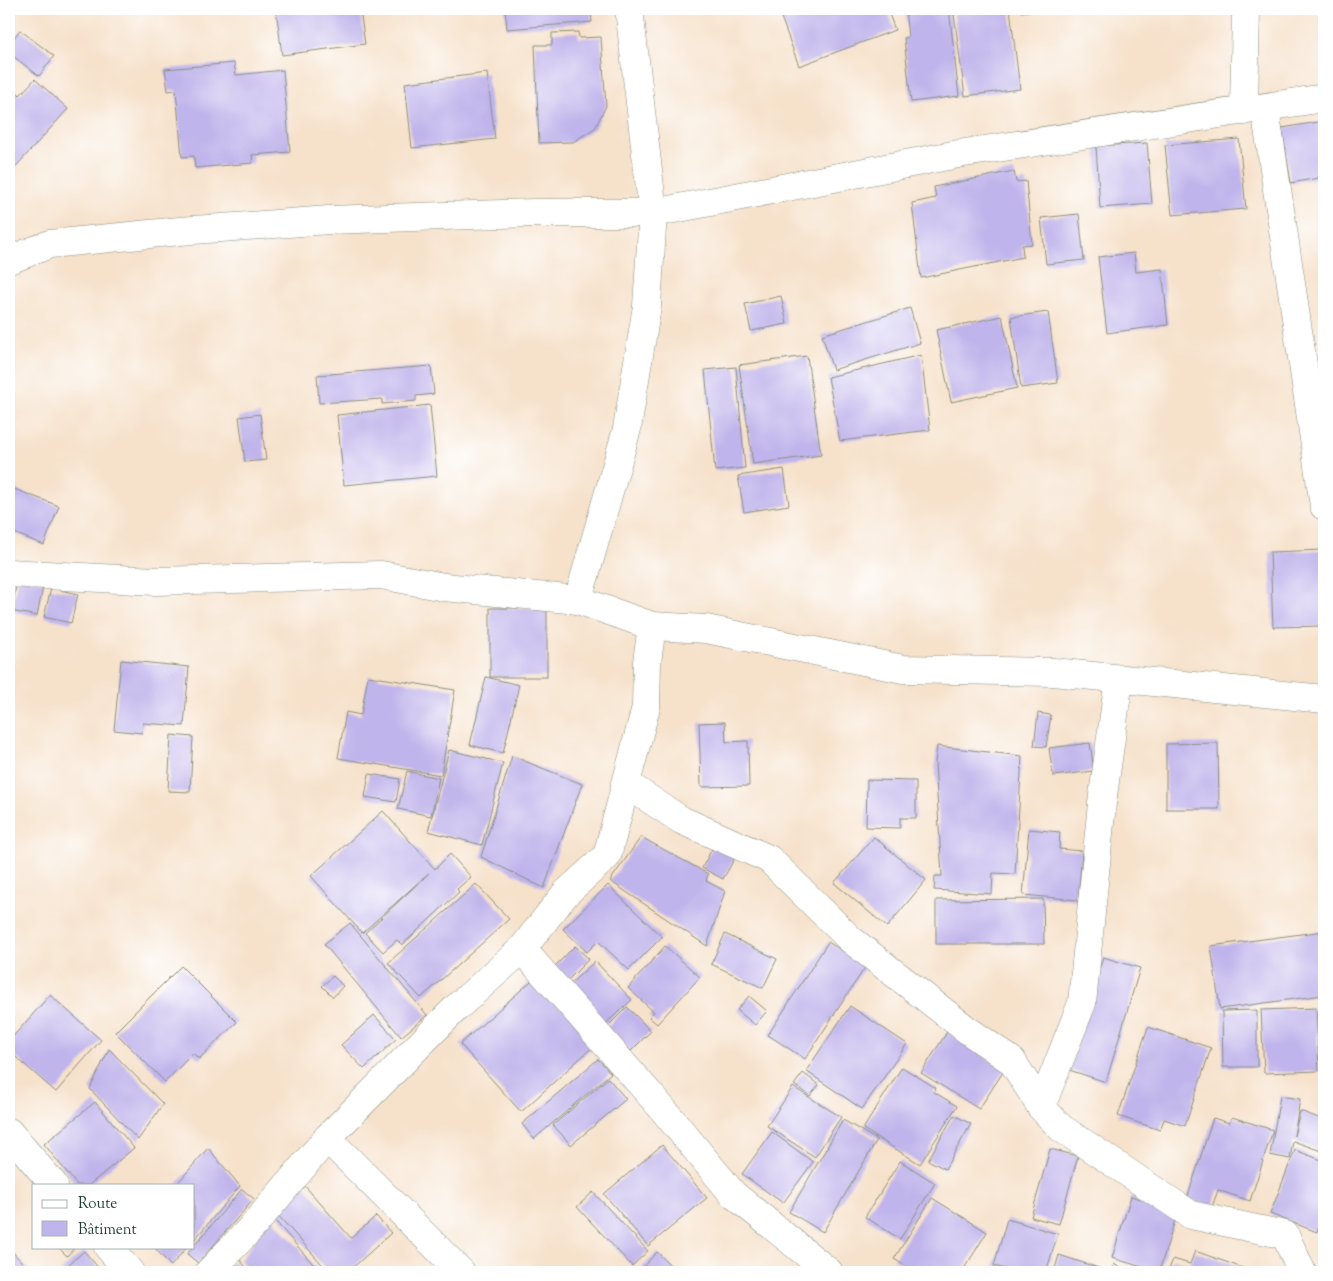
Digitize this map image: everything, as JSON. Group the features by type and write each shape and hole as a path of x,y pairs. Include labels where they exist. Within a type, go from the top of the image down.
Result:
{"street":[{"path":"578,600 628,430 647,306 654,213 629,9"},
{"path":"1246,9 1254,110 1324,506"},
{"path":"9,260 50,244 180,231 329,220 534,214 654,213 958,154 1324,98"},
{"path":"9,573 154,581 381,574 444,588 578,600 652,626 706,629 903,669 1053,672 1324,699"},
{"path":"209,1272 254,1225 327,1138 456,1008 522,949 566,893 607,856 646,708 647,662 652,626"},
{"path":"1041,1107 1082,1003 1102,803 1119,679"},
{"path":"625,784 680,820 769,859 850,940 966,1030 1012,1060 1041,1107 1061,1128 1191,1215 1285,1235 1302,1272"},
{"path":"522,949 661,1107 733,1194 829,1272"},
{"path":"9,1132 53,1184"},
{"path":"327,1138 461,1272"},
{"path":"109,1248 130,1272"}],"building":[{"path":"276,9 360,9 365,44 282,55"},
{"path":"505,9 591,9 592,22 507,29"},
{"path":"778,9 887,9 895,30 799,66"},
{"path":"905,9 949,9 959,96 911,102 904,38 908,37"},
{"path":"992,9 1010,9 1020,89 965,96 954,14"},
{"path":"1021,9 1039,9 1039,10 1021,12"},
{"path":"20,30 54,56 39,76 9,53 9,44"},
{"path":"578,32 579,38 601,37 606,106 595,128 573,142 539,143 535,45 552,45 552,33"},
{"path":"234,63 236,75 283,70 290,152 252,155 253,163 195,168 194,156 182,157 176,90 168,91 165,69"},
{"path":"487,73 495,139 412,148 405,83"},
{"path":"35,79 68,109 9,174 9,90 11,87 20,95"},
{"path":"1324,121 1324,177 1291,183 1282,128"},
{"path":"1239,139 1246,209 1172,215 1165,145"},
{"path":"1147,143 1152,204 1100,208 1096,146"},
{"path":"1014,171 1016,182 1026,181 1032,244 1022,245 1023,257 921,278 912,203 936,198 934,187"},
{"path":"1079,214 1084,260 1046,264 1041,218"},
{"path":"1134,253 1136,272 1162,269 1168,325 1107,333 1098,257"},
{"path":"781,296 787,324 751,331 745,304"},
{"path":"910,308 920,343 833,370 822,335"},
{"path":"1048,312 1058,383 1021,388 1011,317"},
{"path":"1002,316 1017,388 951,402 936,330"},
{"path":"921,355 930,430 840,441 828,377"},
{"path":"807,356 821,455 753,464 739,365"},
{"path":"431,366 434,394 416,396 416,401 382,404 382,399 319,403 317,375"},
{"path":"736,367 745,468 715,471 705,370"},
{"path":"430,405 437,476 344,485 337,415"},
{"path":"260,414 266,460 245,462 239,417"},
{"path":"784,469 789,505 744,512 738,476"},
{"path":"9,487 59,506 44,545 9,531"},
{"path":"1324,550 1324,626 1273,627 1270,552"},
{"path":"18,577 44,582 37,616 11,611"},
{"path":"51,588 78,594 71,623 44,617"},
{"path":"490,608 547,608 547,677 490,677"},
{"path":"121,660 189,667 184,726 143,723 142,733 114,730"},
{"path":"368,676 455,690 441,775 338,758 346,712 361,715"},
{"path":"486,677 519,685 503,753 470,745"},
{"path":"1038,713 1051,715 1046,747 1034,746"},
{"path":"725,722 726,742 748,741 749,786 701,787 699,723"},
{"path":"171,735 193,737 190,792 168,791"},
{"path":"1090,743 1094,771 1053,776 1049,748"},
{"path":"1218,743 1219,809 1166,809 1166,744"},
{"path":"937,746 1022,756 1015,874 993,873 992,894 934,890 935,876 942,876 935,762"},
{"path":"449,750 503,763 482,845 428,831"},
{"path":"512,756 582,784 544,888 481,857"},
{"path":"407,771 439,778 431,816 398,809"},
{"path":"369,774 400,779 396,802 365,797"},
{"path":"867,780 916,781 916,818 900,818 900,828 866,827"},
{"path":"383,811 435,869 450,854 471,877 457,889 459,892 402,945 397,940 383,952 365,933 429,873 362,933 311,876"},
{"path":"1029,829 1060,832 1059,849 1082,851 1078,900 1023,895"},
{"path":"641,837 708,874 706,881 725,891 707,946 610,881"},
{"path":"874,837 926,880 887,927 834,883"},
{"path":"714,845 736,856 723,879 702,868"},
{"path":"476,884 509,919 421,998 388,963"},
{"path":"608,885 662,937 629,970 598,941 587,952 563,929"},
{"path":"1043,899 1044,944 936,944 936,900"},
{"path":"350,923 427,1015 401,1037 324,944"},
{"path":"1324,931 1324,995 1220,1009 1211,946"},
{"path":"725,934 777,959 763,988 711,964"},
{"path":"828,942 866,966 805,1059 768,1035"},
{"path":"575,946 589,959 565,983 551,970"},
{"path":"665,946 700,977 657,1024 649,1017 654,1012 628,988"},
{"path":"1103,957 1140,968 1106,1082 1069,1070"},
{"path":"595,961 632,1000 605,1024 569,985"},
{"path":"181,966 237,1022 199,1059 193,1053 165,1082 115,1032"},
{"path":"538,975 598,1042 521,1112 460,1044"},
{"path":"333,976 343,986 333,997 322,986"},
{"path":"50,995 101,1040 56,1092 9,1051 9,1041"},
{"path":"749,996 767,1011 755,1025 737,1010"},
{"path":"850,1006 907,1044 862,1109 806,1071"},
{"path":"627,1007 651,1031 631,1051 607,1027"},
{"path":"1316,1008 1319,1071 1264,1073 1261,1010"},
{"path":"1257,1010 1257,1067 1223,1067 1222,1011"},
{"path":"374,1015 396,1039 364,1069 341,1045"},
{"path":"1148,1027 1211,1048 1185,1126 1164,1119 1160,1130 1118,1116"},
{"path":"947,1032 1005,1069 979,1109 921,1073"},
{"path":"109,1049 163,1104 138,1140 90,1089"},
{"path":"598,1059 611,1073 534,1139 522,1124"},
{"path":"902,1067 936,1088 934,1092 957,1106 920,1164 863,1129"},
{"path":"803,1073 819,1085 810,1096 794,1085"},
{"path":"608,1078 626,1099 571,1145 553,1125"},
{"path":"793,1087 841,1117 815,1157 767,1126"},
{"path":"1280,1096 1300,1099 1294,1136 1300,1111 1324,1120 1324,1152 1293,1141 1290,1159 1270,1155"},
{"path":"95,1102 134,1148 90,1184 76,1184 44,1144"},
{"path":"954,1115 971,1124 945,1169 928,1160"},
{"path":"1232,1117 1273,1130 1250,1201 1218,1190 1212,1207 1187,1199 1213,1118 1229,1123"},
{"path":"843,1120 877,1140 823,1232 789,1212"},
{"path":"772,1132 813,1162 783,1203 742,1174"},
{"path":"662,1145 707,1198 648,1246 604,1194"},
{"path":"208,1148 240,1186 195,1239 195,1184 177,1184"},
{"path":"1050,1149 1078,1156 1059,1224 1031,1217"},
{"path":"1295,1150 1324,1161 1324,1214 1317,1232 1270,1214"},
{"path":"900,1161 935,1183 900,1239 865,1217"},
{"path":"304,1185 351,1238 376,1216 391,1233 348,1272 329,1272 275,1212"},
{"path":"242,1189 254,1199 198,1263 187,1254 192,1248 195,1248 195,1245"},
{"path":"593,1192 648,1251 632,1266 577,1207"},
{"path":"1131,1196 1178,1210 1159,1272 1112,1258"},
{"path":"932,1198 987,1232 962,1272 915,1272 894,1259"},
{"path":"269,1214 320,1272 250,1272 240,1260 249,1249"},
{"path":"1007,1219 1058,1234 1046,1272 1017,1272 994,1266"},
{"path":"9,1248 31,1272 9,1272"},
{"path":"59,1248 74,1248 67,1256"},
{"path":"155,1248 186,1248 171,1266"},
{"path":"84,1251 102,1272 60,1272"},
{"path":"1195,1251 1254,1272 1168,1272 1173,1259 1190,1264"},
{"path":"657,1252 677,1272 639,1271"},
{"path":"1059,1255 1105,1270 1104,1272 1054,1272"},
{"path":"233,1262 242,1272 222,1272"},
{"path":"1114,1264 1127,1272 1111,1272"}]}
